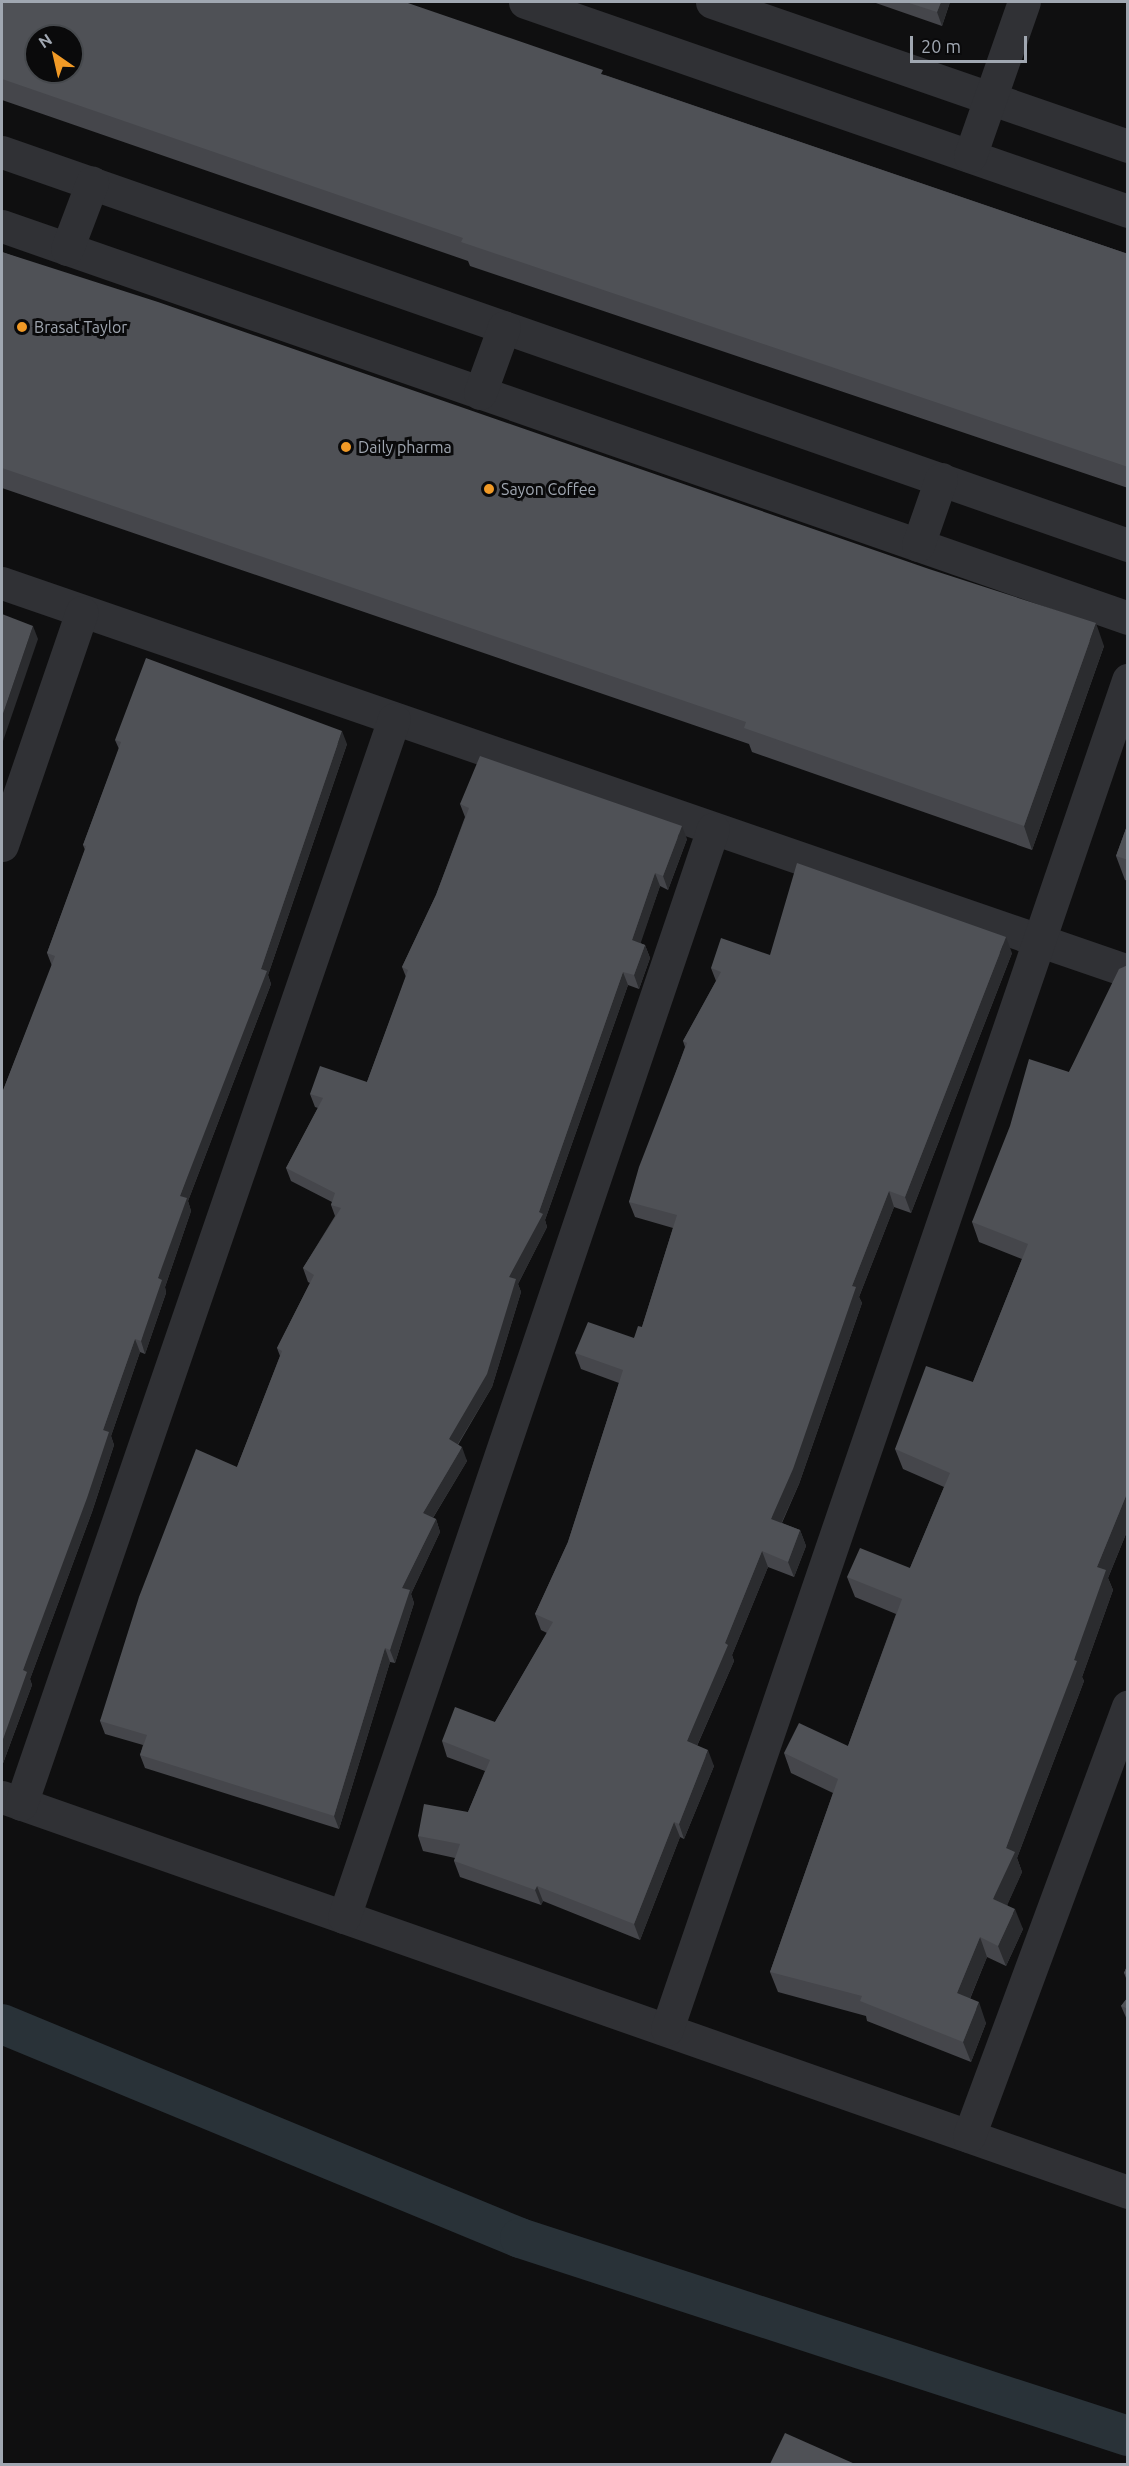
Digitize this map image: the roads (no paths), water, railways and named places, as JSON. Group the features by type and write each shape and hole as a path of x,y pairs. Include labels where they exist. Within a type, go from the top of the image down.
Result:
{"street":[{"path":"525,2 1128,211"},
{"path":"712,2 1128,146"},
{"path":"970,156 1024,2"},
{"path":"2,152 1128,545"},
{"path":"67,249 92,183"},
{"path":"2,226 1128,618"},
{"path":"480,393 504,327"},
{"path":"918,545 941,479"},
{"path":"2,583 1128,971"},
{"path":"2,845 82,612"},
{"path":"667,2029 1128,680"},
{"path":"394,719 11,1801 1128,2192"},
{"path":"344,1917 712,829"},
{"path":"969,2136 1128,1707"}],"waterway":[{"path":"2,2024 520,2238 1128,2436"}],"place":[{"name":"Brasat Taylor","path":"22,327"},
{"name":"Daily pharma","path":"346,447"},
{"name":"Sayon Coffee","path":"489,489"}]}
